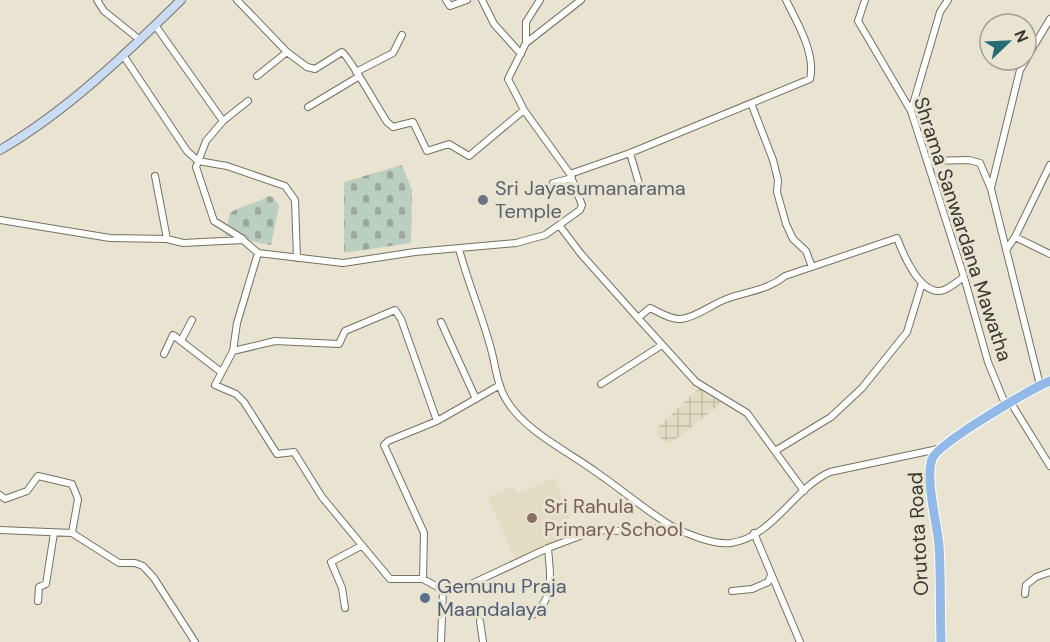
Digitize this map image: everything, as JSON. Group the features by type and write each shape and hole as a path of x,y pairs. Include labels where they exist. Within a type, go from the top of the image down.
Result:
{"main road":[{"name":"Orutota Road","path":"941,642 939,548 930,479 933,457 938,449 1045,383"}],"street":[{"path":"97,0 104,11 140,40"},
{"path":"0,150 26,135 123,55 181,0"},
{"path":"237,0 287,52 306,67 315,69 342,52 348,56 357,75 387,122 393,127 413,122 427,151 449,144 468,156 524,110"},
{"path":"446,0 450,6 467,0"},
{"path":"482,0 494,24 521,54"},
{"path":"526,44 526,22 540,0"},
{"path":"248,101 223,121 206,141 196,167 214,221 258,252 343,262 415,252 516,243 545,235 582,205 571,176 524,110 508,79 526,44 581,0"},
{"path":"553,183 810,79 812,71 801,29 786,0"},
{"name":"Shrama Sanwardana Mawatha","path":"865,0 858,21 911,111 964,277 988,362 1008,404 1050,466"},
{"path":"911,111 940,12 948,0"},
{"path":"1038,40 1050,19"},
{"path":"155,26 223,121"},
{"path":"308,107 393,53 402,35"},
{"path":"257,76 287,52"},
{"path":"123,55 181,141 198,162 227,166 285,186 295,200 297,258"},
{"path":"991,189 1020,72"},
{"path":"751,103 773,160 778,180 777,192 786,224 793,239 806,251 812,267"},
{"path":"630,153 640,187"},
{"path":"927,161 969,160 980,164 991,189 1006,250 1045,383"},
{"path":"1006,250 1016,237 1050,165"},
{"path":"155,177 167,239"},
{"path":"0,220 110,238 167,239 183,243 243,240"},
{"path":"559,225 581,254 696,382 747,413 804,491"},
{"path":"1016,237 1050,254"},
{"path":"638,318 650,308 681,319 727,298 772,286 785,276 897,238 907,262 922,283 934,290 943,290 964,277"},
{"path":"459,249 491,348 500,386 508,403 539,434 671,526 717,543 733,543 754,533 782,513 804,491 830,472 938,449"},
{"path":"258,252 237,323 233,351 215,385 236,394 244,402 278,454 294,452 322,496 390,579 423,579 443,590 469,585 548,548 596,530 620,531 671,526"},
{"path":"775,451 831,417 862,388 907,332 922,283"},
{"path":"233,351 275,341 339,344 345,331 395,310 401,319 437,421"},
{"path":"182,339 192,320"},
{"path":"441,322 476,399"},
{"path":"164,354 173,335 182,339 221,372"},
{"path":"601,384 662,345"},
{"path":"423,579 424,533 384,446 388,441 437,421 500,386"},
{"path":"0,495 4,499 27,491 39,476 56,478 60,483 72,484 78,499 72,533"},
{"path":"0,530 72,533 119,563 135,563 143,566 154,578 195,642"},
{"path":"38,601 39,587 46,584 54,532"},
{"path":"754,533 800,642"},
{"path":"345,608 342,588 331,562 362,546"},
{"path":"533,615 546,604 549,594 548,548"},
{"path":"1025,594 1026,585 1036,577 1050,572"},
{"path":"732,591 752,589 768,582 771,574"},
{"path":"441,642 443,590"},
{"path":"480,621 483,642"}],"shaded area":[{"path":"699,388 721,403 670,444 658,436 658,427"},
{"name":"Sri Rahula Primary School","path":"554,478 571,516 563,520 570,536 515,559 488,497 514,486 517,494"}],"green space":[{"path":"402,165 412,190 411,243 344,253 344,182"},
{"path":"269,196 274,198 279,206 271,245 225,236 230,213"}],"place":[{"name":"Sri Jayasumanarama Temple","path":"483,200"},
{"name":"Sri Rahula Primary School","path":"532,518"},
{"name":"Gemunu Praja Maandalaya","path":"425,598"}]}
